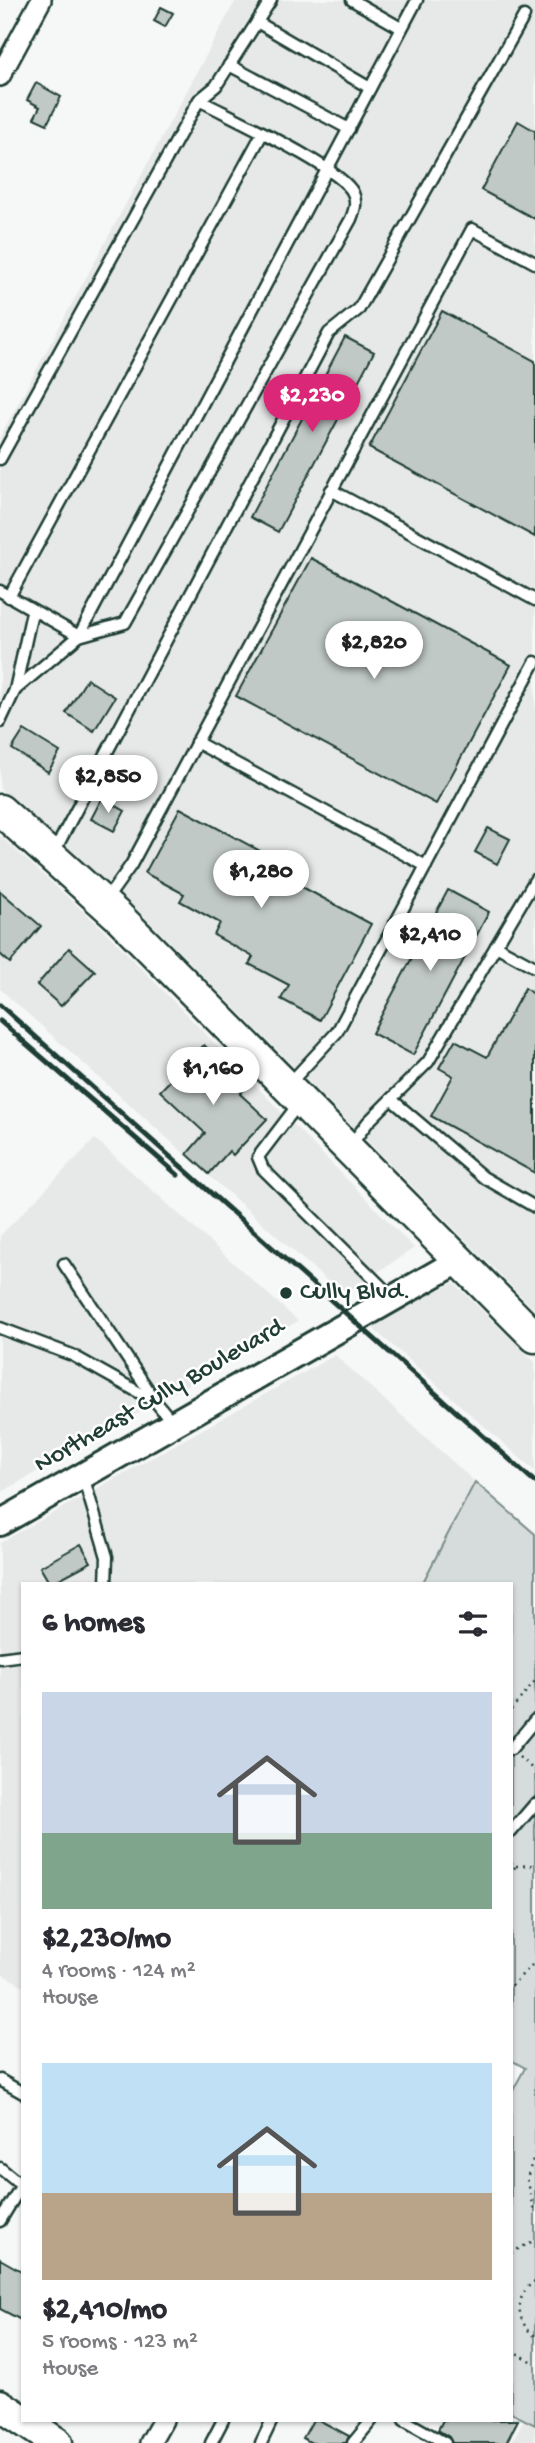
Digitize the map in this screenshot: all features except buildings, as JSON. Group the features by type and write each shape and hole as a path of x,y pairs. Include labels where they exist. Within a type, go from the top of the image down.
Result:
{"main road":[{"path":"0,810 104,902 347,1149 460,1260 531,1325"},
{"path":"0,2405 21,2419"},
{"path":"26,2422 57,2443"}],"street":[{"path":"0,76 41,0"},
{"name":"Northeast Cully Boulevard","path":"0,1523 460,1260"},
{"path":"150,2443 162,2422"}],"lane":[{"path":"0,459 200,100 216,86 271,0"},
{"path":"352,0 401,28"},
{"path":"15,690 79,636 417,0"},
{"path":"53,855 329,333 359,309 524,16"},
{"path":"257,22 370,88"},
{"path":"229,65 349,128"},
{"path":"200,100 327,169 353,191 356,205 351,219 125,623 79,636 4,594 262,134"},
{"path":"104,902 131,865 472,229 535,263"},
{"path":"331,490 535,600"},
{"path":"0,722 15,690 32,612"},
{"path":"393,1298 263,1169 258,1157 293,1094 337,1032 535,662"},
{"path":"197,743 426,866"},
{"path":"347,1149 391,1098 428,1062 535,880"},
{"path":"496,946 535,967"},
{"path":"391,1098 483,1177 535,1207"},
{"path":"64,1264 173,1424"},
{"path":"0,1328 72,1355 156,1402"},
{"path":"83,1476 107,1557 106,1582"},
{"path":"0,1658 21,1655"},
{"path":"513,1748 535,1720"},
{"path":"513,1830 535,1804"},
{"path":"0,2080 21,2092"},
{"path":"0,2168 21,2183"},
{"path":"0,2221 21,2186"},
{"path":"211,2443 222,2422"},
{"path":"261,2443 271,2422"},
{"path":"354,2443 370,2422"},
{"path":"408,2422 445,2443"}],"path":[{"path":"513,1708 535,1681"},
{"path":"513,1752 535,1771"},
{"path":"513,1864 535,1865"},
{"path":"513,1870 516,1866"},
{"path":"513,1984 535,1962"},
{"path":"535,2152 527,2178 535,2213"},
{"path":"513,2252 535,2240"},
{"path":"535,2281 523,2293 519,2313 522,2323 535,2336"},
{"path":"513,2351 535,2363"}],"shaded area":[{"path":"236,0 535,0 535,1310 141,913 0,789 0,437"},
{"path":"0,836 103,929 414,1248 343,1295 0,989"},
{"path":"95,1139 298,1321 0,1493 0,1236"},
{"path":"454,1283 535,1362 535,1471 368,1324"},
{"path":"335,1355 475,1482 423,1582 21,1582 21,1985 0,1973 0,1543"},
{"path":"475,1482 535,1534 535,2425 513,2414 513,2090 525,2068 513,2061 513,1582 423,1582"},
{"path":"524,2419 535,2425 535,2443 511,2443"}],"railway":[{"path":"0,1005 535,1482"},
{"path":"0,1021 178,1175"}],"place":[{"name":"Cully Blvd.","path":"286,1293"}]}
